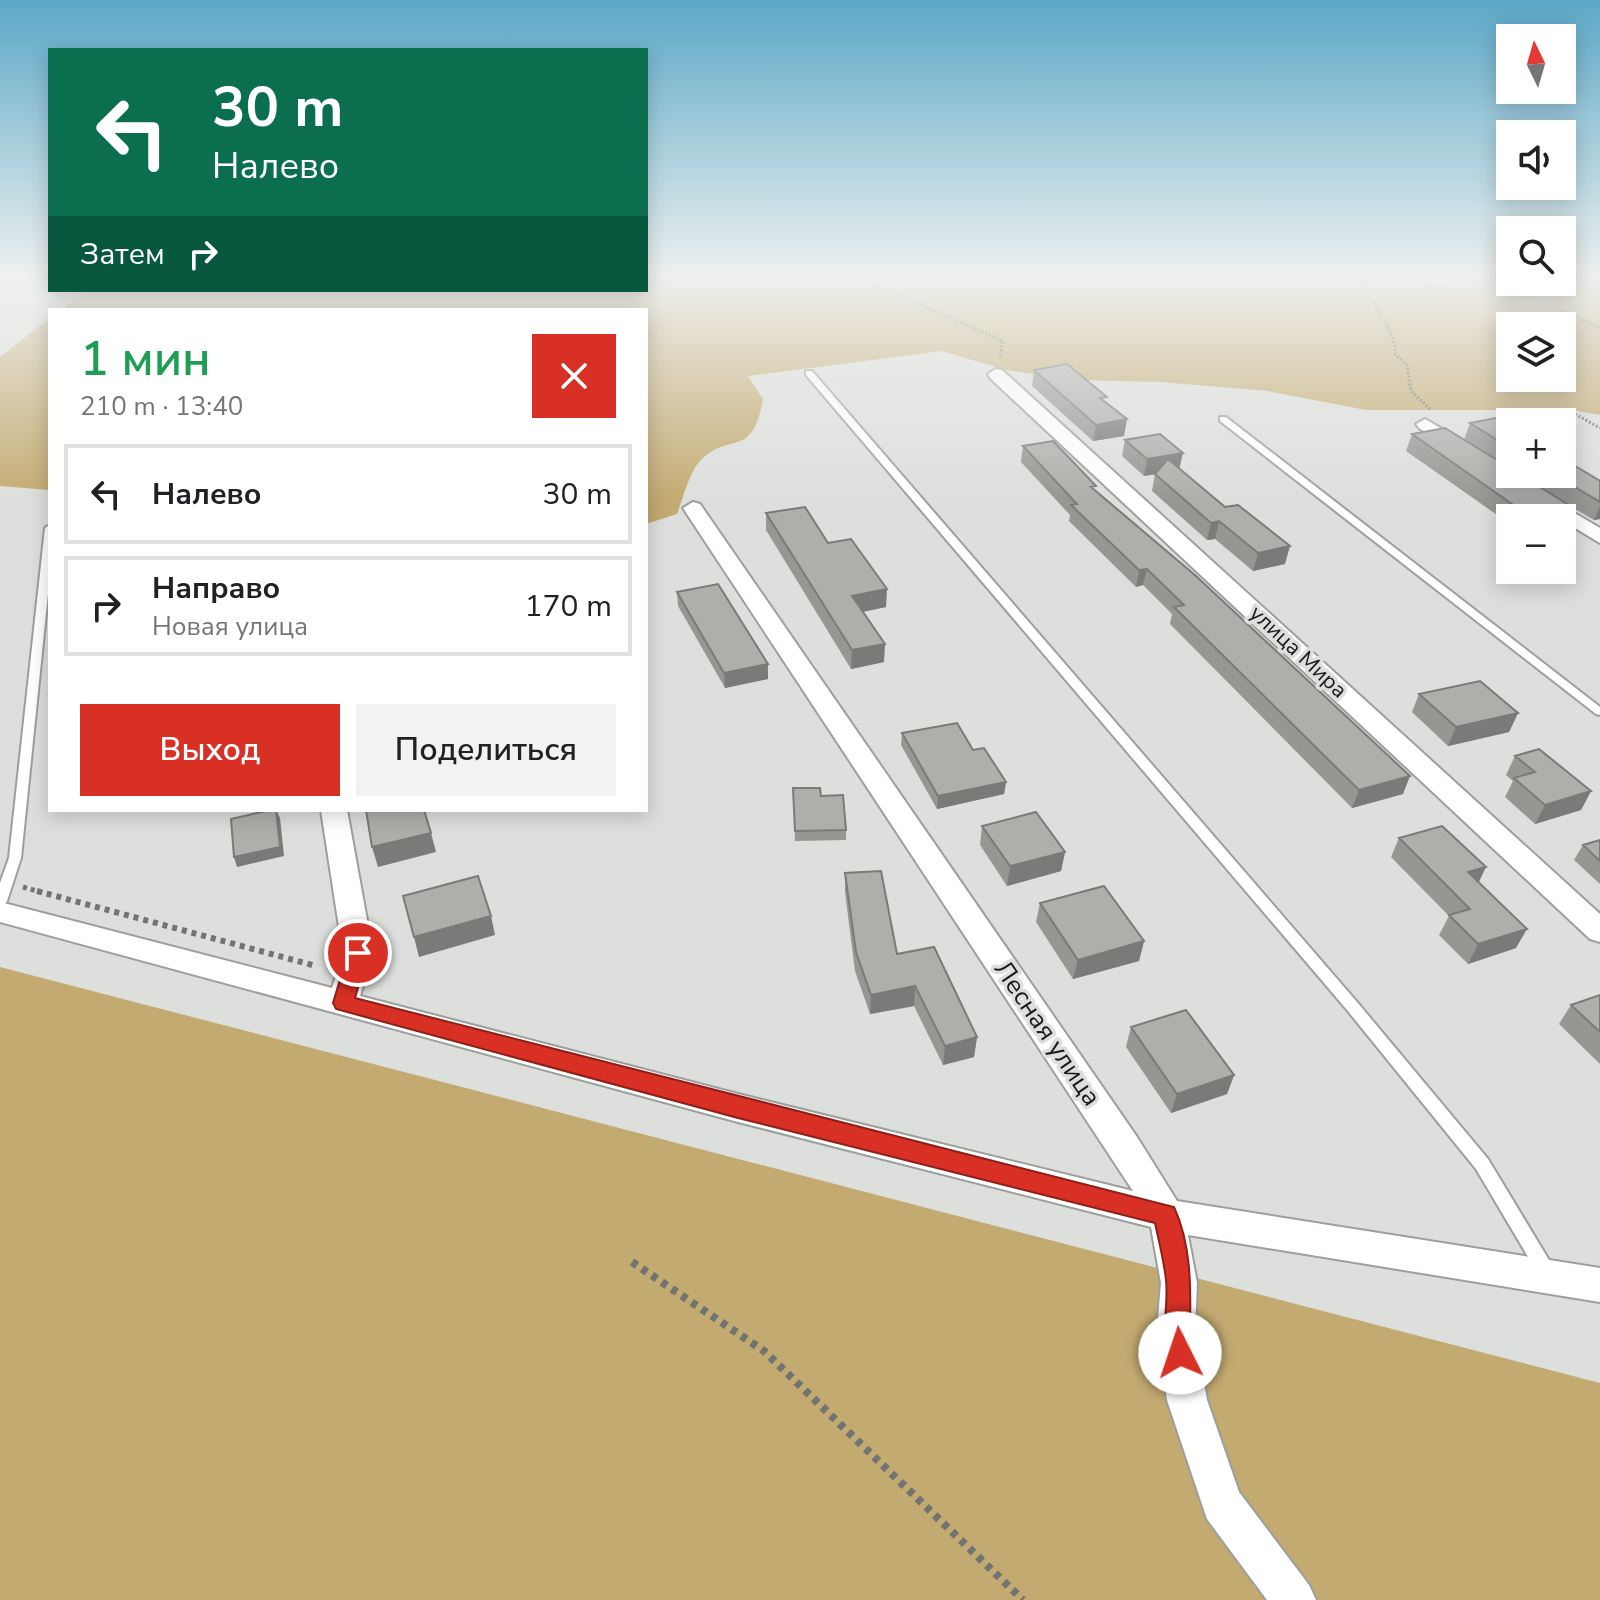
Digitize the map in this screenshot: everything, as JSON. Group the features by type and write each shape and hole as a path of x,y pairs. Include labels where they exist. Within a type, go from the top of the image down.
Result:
{"street":[{"name":"улица Мира","path":"996,374 1600,931"},
{"path":"1425,424 1475,457"},
{"path":"1525,489 1600,537"},
{"name":"Лесная улица","path":"693,508 1125,1147 1166,1215 1179,1283 1176,1330 1187,1400 1222,1504 1294,1600"},
{"path":"334,812 358,953 343,1003"},
{"path":"3,897 343,1003 738,1108 1166,1215 1548,1274 1600,1285"}],"lane":[{"path":"809,373 1352,1006 1482,1164 1548,1274"},
{"path":"1223,419 1600,712"},
{"path":"0,901 15,858 48,547"}],"path":[{"path":"996,374 1001,352"},
{"path":"1395,352 1407,365 1405,382 1410,393 1439,416 1425,424"},
{"path":"1576,415 1600,428"},
{"path":"3,897 316,966"},
{"path":"632,1262 764,1351 1023,1600"}],"shaded area":[{"path":"7,352 48,352 48,490 0,486 0,357"},
{"path":"648,352 937,352 748,376 763,399 753,430 739,442 711,452 700,461 689,479 677,514 648,523"},
{"path":"944,352 1496,352 1496,392 1576,392 1576,352 1600,352 1600,415 1576,411 1576,408 1366,410 1267,391 1161,382 1077,380 1006,370"},
{"path":"0,967 1600,1383 1600,1600 0,1600"}],"building":[{"path":"1067,364 1107,397 1100,398 1127,419 1096,425 1034,370"},
{"path":"1496,418 1496,439 1470,423"},
{"path":"1445,428 1496,459 1496,488 1541,488 1567,504 1512,504 1412,434"},
{"path":"1160,434 1183,453 1147,459 1125,440"},
{"path":"1053,441 1096,486 1091,487 1196,576 1410,776 1359,790 1174,607 1184,605 1147,569 1139,570 1071,505 1077,504 1023,446"},
{"path":"1168,459 1225,507 1238,505 1290,546 1258,553 1219,521 1211,523 1155,474"},
{"path":"1576,466 1600,481 1600,502 1576,488"},
{"path":"805,507 828,543 851,539 887,589 852,596 885,644 852,650 766,513"},
{"path":"718,584 768,664 724,673 677,592"},
{"path":"1480,681 1518,713 1456,727 1419,694"},
{"path":"957,723 973,750 984,748 1006,782 938,796 902,733"},
{"path":"1539,749 1591,791 1545,805 1514,778 1535,772 1515,756"},
{"path":"793,788 820,788 821,796 843,795 846,830 795,831"},
{"path":"276,812 280,847 234,857 231,819"},
{"path":"366,812 425,812 431,833 372,847"},
{"path":"1036,812 1065,852 1010,866 982,826"},
{"path":"1442,826 1486,867 1468,872 1527,929 1478,944 1449,915 1470,909 1399,838"},
{"path":"1600,840 1600,861 1583,845"},
{"path":"881,871 897,954 934,947 977,1037 945,1046 915,986 871,995 856,952 845,873"},
{"path":"478,876 491,916 414,937 403,896"},
{"path":"1104,886 1144,941 1078,960 1040,903"},
{"path":"1600,995 1600,1032 1571,1005"},
{"path":"1186,1010 1234,1075 1177,1094 1131,1027"}],"route":[{"path":"358,953 343,1003 738,1108 1166,1215 1179,1283 1176,1330 1180,1353"}]}
